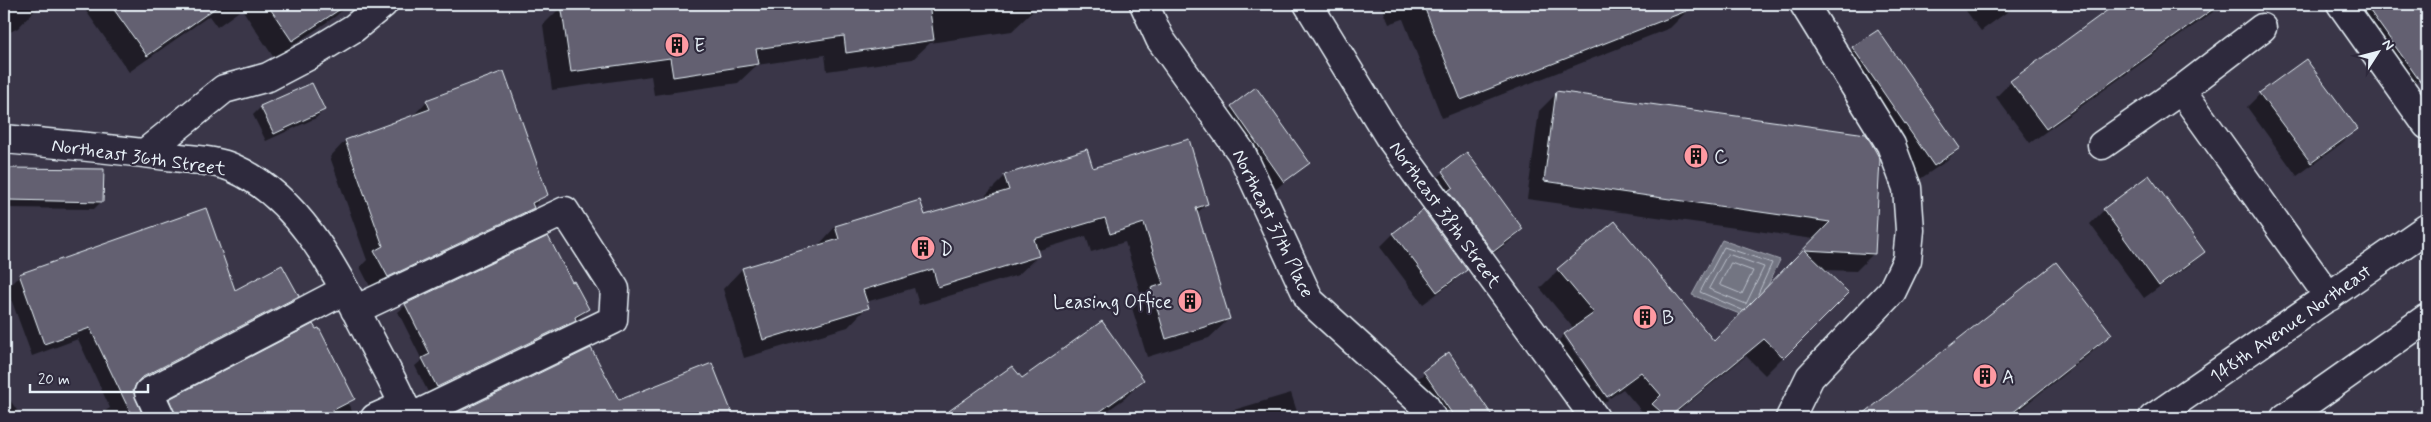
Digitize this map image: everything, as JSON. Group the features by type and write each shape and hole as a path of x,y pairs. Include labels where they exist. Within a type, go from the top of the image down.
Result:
{"street":[{"path":"145,153 224,88 268,77 308,56 354,28 383,4"},
{"name":"Northeast 37th Place","path":"1144,4 1160,39 1242,152 1310,301 1425,406 1432,418"},
{"name":"Northeast 38th Street","path":"1308,4 1388,136 1595,418"},
{"path":"1790,418 1810,376 1892,291 1907,260 1910,230 1907,188 1891,145 1804,4"},
{"path":"2341,4 2427,126"},
{"path":"2102,145 2181,90 2262,28"},
{"path":"2181,90 2201,121 2308,265 2329,298"},
{"name":"Northeast 36th Street","path":"4,138 145,153 216,163 233,168 260,184 290,209 315,241 350,300 408,414"},
{"path":"161,418 149,392 350,300 565,211 615,289 613,320 408,414 375,418"},
{"name":"148th Avenue Northeast","path":"2153,418 2329,298 2427,228"},
{"path":"2285,418 2427,318"}],"shaded area":[{"path":"2427,402 2427,418 2404,418"}],"water":[{"path":"1722,240 1780,260 1752,319 1692,295"}],"building":[{"path":"110,4 221,4 147,56"},
{"path":"267,4 348,4 292,41"},
{"name":"E","path":"561,4 929,4 934,40 846,53 844,36 756,49 759,64 673,77 670,58 571,72"},
{"path":"1423,4 1699,4 1699,6 1461,100"},
{"path":"2116,4 2220,4 2046,129 2010,81"},
{"path":"2365,4 2427,4 2427,91"},
{"path":"1878,30 1960,148 1934,166 1852,47"},
{"path":"2306,59 2358,129 2311,163 2259,93"},
{"path":"504,71 548,195 532,203 534,208 388,277 374,251 383,246 345,140 430,109 426,100"},
{"path":"312,83 325,110 274,134 260,106"},
{"path":"1256,87 1310,163 1284,182 1231,106"},
{"path":"1556,91 1866,134 1880,159 1875,254 1805,250 1849,293 1784,358 1764,339 1668,418 1652,404 1661,395 1641,372 1607,397 1564,334 1594,313 1557,269 1615,221 1714,341 1830,222 1544,181"},
{"name":"D","path":"1189,139 1208,204 1196,208 1230,319 1166,339 1151,288 1163,284 1144,223 1110,234 1105,218 1034,239 1039,256 938,287 933,269 863,290 869,308 763,340 742,268 839,239 835,226 920,200 925,215 1009,190 1004,175 1087,149 1093,168"},
{"path":"1467,152 1523,229 1493,252 1448,191 1453,187 1442,171"},
{"path":"8,168 104,169 103,202 7,200"},
{"path":"2149,175 2205,252 2159,286 2103,209"},
{"path":"206,208 235,290 282,265 299,296 141,378 133,391 144,418 133,418 90,328 44,344 19,274"},
{"path":"1423,210 1467,270 1437,292 1393,233"},
{"path":"548,236 572,282 574,281 589,309 575,317 576,320 437,387 422,358 430,354 405,304"},
{"name":"A","path":"2056,262 2112,334 2006,418 1858,418"},
{"path":"1102,321 1144,380 1091,418 939,418 1012,366 1022,378"},
{"path":"313,324 316,329 319,328 355,399 318,418 176,418 169,399"},
{"path":"591,348 619,400 712,363 734,418 460,418 457,413"},
{"path":"1449,352 1494,418 1455,418 1423,371"}],"place":[{"name":"E","path":"677,45"},
{"name":"C","path":"1696,156"},
{"name":"D","path":"923,248"},
{"name":"Leasing Office","path":"1190,301"},
{"name":"B","path":"1645,317"},
{"name":"A","path":"1985,376"}]}
